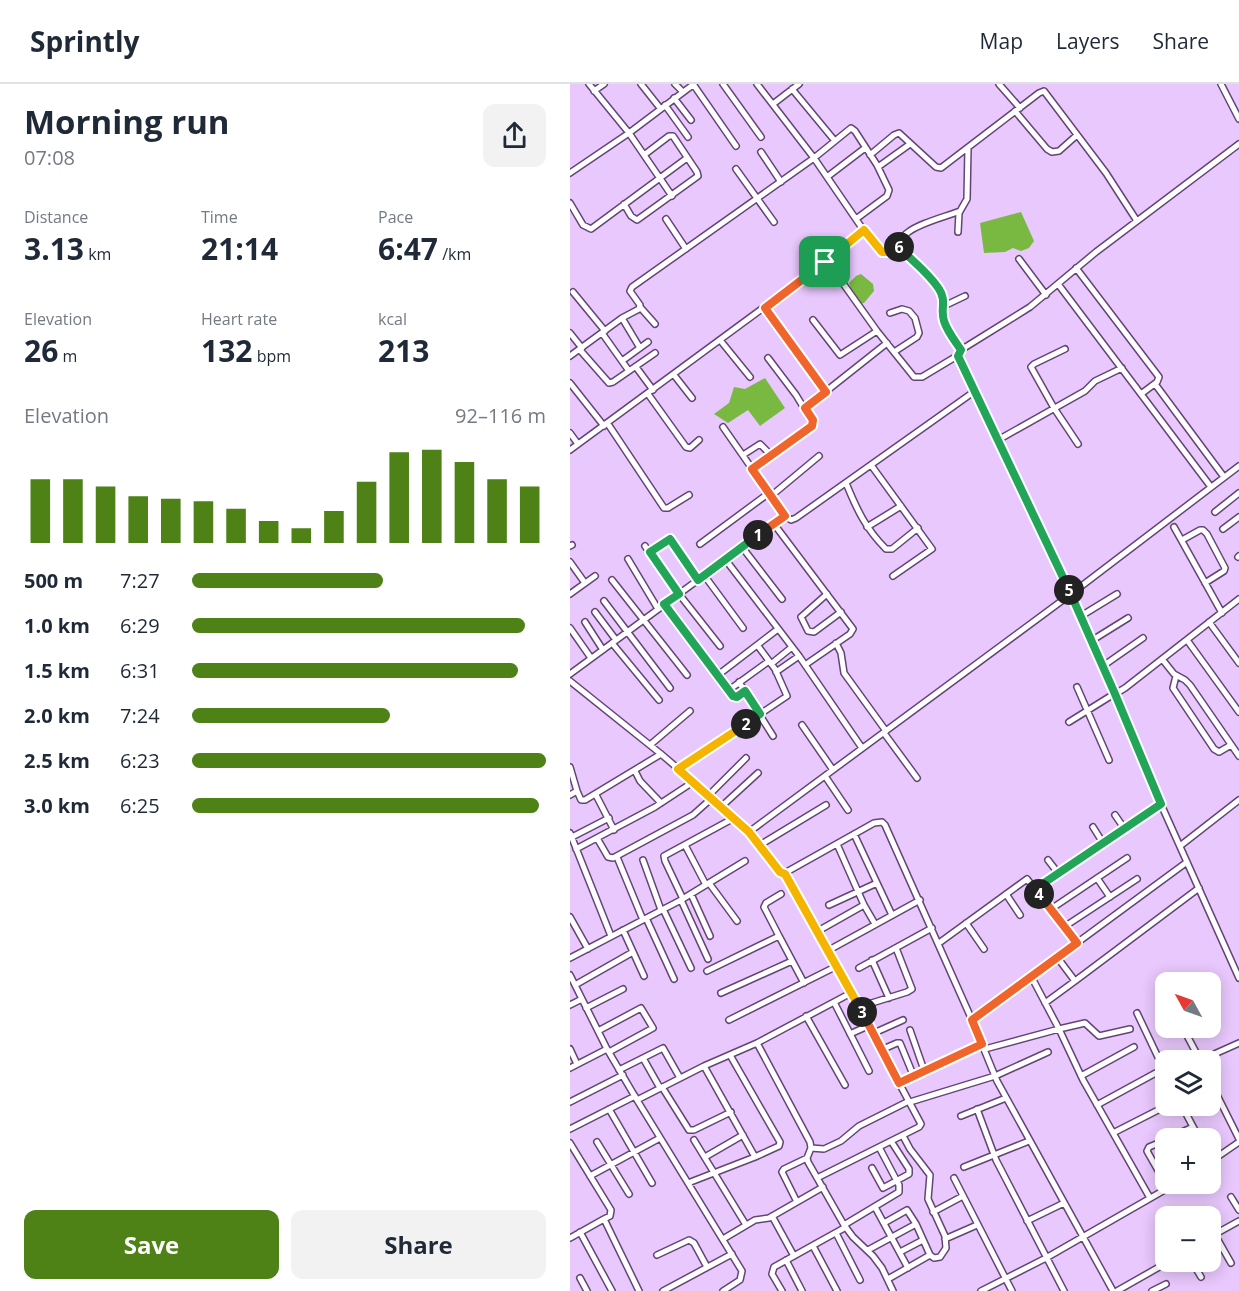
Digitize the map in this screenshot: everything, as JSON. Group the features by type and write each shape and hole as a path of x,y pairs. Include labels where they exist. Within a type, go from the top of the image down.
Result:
{"street":[{"path":"589,84 629,133 672,196"},
{"path":"594,91 604,84"},
{"path":"641,84 688,137"},
{"path":"675,84 682,92"},
{"path":"570,173 629,133 694,84 736,146"},
{"path":"723,84 761,137"},
{"path":"757,84 883,253 897,245 910,231 960,211"},
{"path":"773,104 799,84"},
{"path":"999,84 1047,149 1052,152 1059,151 1077,135"},
{"path":"1221,84 1239,119"},
{"path":"792,89 834,141"},
{"path":"870,155 897,133 938,168 945,166 1044,91 1106,173 1137,221"},
{"path":"674,98 690,120"},
{"path":"655,324 640,307 630,289 782,182 851,128 879,167 890,192 856,219"},
{"path":"624,204 631,216 637,220 698,176 671,135 644,155"},
{"path":"879,167 910,144"},
{"path":"827,261 912,375 917,378 922,377 1046,295 1076,268 1239,144"},
{"path":"827,177 865,148"},
{"path":"957,232 960,211 967,199 968,148"},
{"path":"761,152 782,182"},
{"path":"570,202 583,225 589,229 687,158"},
{"path":"736,169 774,222"},
{"path":"666,219 686,249"},
{"path":"570,450 765,308 864,230"},
{"path":"897,245 940,290 944,301 945,324 1081,616 1161,804 1239,978"},
{"path":"1019,259 1046,295"},
{"path":"1076,268 1157,374 1159,380 1141,394"},
{"path":"1058,284 1211,487"},
{"path":"573,292 629,371"},
{"path":"944,306 965,296"},
{"path":"570,356 640,307"},
{"path":"765,308 826,392"},
{"path":"890,313 902,309 909,310 915,318 919,333 894,352"},
{"path":"622,318 640,348"},
{"path":"813,320 840,355 877,331"},
{"path":"570,333 609,383 655,353"},
{"path":"720,340 750,377"},
{"path":"622,361 648,342"},
{"path":"805,408 887,343"},
{"path":"1065,349 1031,367 1078,444"},
{"path":"752,469 812,426 813,420 768,358"},
{"path":"636,367 686,447 690,448 699,440"},
{"path":"998,440 1085,391 1095,381 1122,368"},
{"path":"674,375 692,398"},
{"path":"570,383 606,425 664,508 668,508 689,495"},
{"path":"1155,384 1224,477"},
{"path":"723,428 785,516 791,520 975,391"},
{"path":"570,433 578,444"},
{"path":"743,455 760,444 771,455"},
{"path":"700,544 819,456"},
{"path":"871,465 932,550 893,576"},
{"path":"749,832 1071,594 1239,466"},
{"path":"846,483 858,513 873,536 888,550 918,528"},
{"path":"1215,512 1239,493"},
{"path":"867,527 901,506"},
{"path":"570,674 785,516"},
{"path":"1223,529 1239,517"},
{"path":"774,524 853,629 850,634 805,665"},
{"path":"1174,527 1222,613"},
{"path":"1182,540 1203,530 1213,544 1225,570 1206,583"},
{"path":"650,552 670,539 698,580"},
{"path":"645,546 720,646"},
{"path":"742,548 782,599"},
{"path":"628,559 658,609"},
{"path":"725,560 799,656 862,748"},
{"path":"570,562 585,583"},
{"path":"704,575 743,628"},
{"path":"570,594 596,576"},
{"path":"612,580 687,675"},
{"path":"827,594 801,617 808,631 814,632 841,612"},
{"path":"1081,616 1117,594"},
{"path":"1069,722 1115,694 1239,599"},
{"path":"604,601 626,633 670,688"},
{"path":"664,604 736,698 745,691"},
{"path":"595,612 614,642 659,700"},
{"path":"1091,640 1128,618"},
{"path":"585,622 603,650"},
{"path":"1209,622 1239,663"},
{"path":"570,628 591,658"},
{"path":"718,675 778,629"},
{"path":"1103,666 1143,638"},
{"path":"1187,640 1239,712"},
{"path":"836,644 841,653 844,673 916,778"},
{"path":"678,769 787,696 776,672 758,646"},
{"path":"729,690 792,647"},
{"path":"776,672 799,656"},
{"path":"1162,659 1176,676 1190,685 1239,756"},
{"path":"1176,676 1173,686 1175,691 1214,749 1220,752 1231,745"},
{"path":"570,681 722,806 749,832 780,872 785,874 870,1025 921,1124 920,1127 903,1136 817,1178"},
{"path":"739,682 773,736"},
{"path":"1077,687 1109,760"},
{"path":"650,745 690,711"},
{"path":"802,725 833,770"},
{"path":"570,767 577,791 583,801 661,754"},
{"path":"597,838 608,857 611,859 617,857 693,814 746,758"},
{"path":"635,771 640,781 660,803"},
{"path":"722,806 758,773"},
{"path":"825,776 848,810"},
{"path":"570,859 597,838 693,782"},
{"path":"570,795 577,791"},
{"path":"596,795 614,830"},
{"path":"1180,846 1239,800"},
{"path":"1035,889 1161,804"},
{"path":"760,845 826,805"},
{"path":"1115,814 1124,828"},
{"path":"609,818 571,835 611,936"},
{"path":"708,959 664,858 734,818"},
{"path":"785,874 874,823 882,822 885,825 939,943 995,1076 1029,1141 1115,1291 1155,1269"},
{"path":"1093,827 1103,843"},
{"path":"854,834 892,915"},
{"path":"837,844 875,924"},
{"path":"685,845 708,884 737,921"},
{"path":"617,857 674,979"},
{"path":"1051,909 1127,858"},
{"path":"643,860 662,910 691,968"},
{"path":"1048,860 1058,873"},
{"path":"570,958 682,899 745,861"},
{"path":"972,1020 1187,862"},
{"path":"1097,878 1110,897"},
{"path":"939,943 1027,879 1077,943"},
{"path":"1064,927 1137,879"},
{"path":"829,905 877,883"},
{"path":"1045,1003 1199,888"},
{"path":"691,894 710,936"},
{"path":"781,894 766,903 764,907 804,983"},
{"path":"1006,894 1020,915"},
{"path":"829,950 920,900"},
{"path":"818,931 864,905"},
{"path":"570,917 588,949"},
{"path":"966,923 984,949"},
{"path":"859,968 932,928"},
{"path":"623,930 644,976"},
{"path":"707,971 779,936"},
{"path":"859,1007 910,991 912,987 897,948"},
{"path":"575,986 633,952"},
{"path":"1057,957 1075,981"},
{"path":"873,960 889,998"},
{"path":"721,993 792,961"},
{"path":"729,1020 837,966"},
{"path":"570,975 608,1050 742,1271 742,1277 736,1284 723,1291"},
{"path":"1031,976 1081,1076 1150,1198"},
{"path":"586,1008 622,989"},
{"path":"570,1129 609,1109 661,1088 757,1043 851,993"},
{"path":"570,1005 582,999"},
{"path":"834,1002 869,1071"},
{"path":"570,1068 653,1028 640,1008 598,1030"},
{"path":"1137,1013 1155,1052"},
{"path":"806,1016 845,1085"},
{"path":"874,1033 903,1020"},
{"path":"899,1083 956,1056 983,1047 1059,1029 1085,1023 1099,1036 1130,1029"},
{"path":"850,1034 870,1025"},
{"path":"909,1030 925,1072"},
{"path":"757,1043 810,1142 811,1149 807,1158 782,1172 797,1202"},
{"path":"881,1050 900,1043 914,1077"},
{"path":"1221,1051 1239,1043"},
{"path":"1081,1076 1134,1047"},
{"path":"570,1102 643,1058 665,1048 680,1078"},
{"path":"570,1049 578,1064"},
{"path":"811,1149 824,1149 841,1141 859,1126 909,1102 995,1076 1048,1052"},
{"path":"688,1183 716,1174 779,1146 780,1142 730,1055"},
{"path":"643,1058 689,1130 694,1130 730,1112"},
{"path":"704,1066 754,1156"},
{"path":"1097,1105 1155,1076"},
{"path":"961,1116 1006,1098"},
{"path":"1221,1104 1239,1141 1221,1154"},
{"path":"609,1109 652,1183"},
{"path":"977,1109 994,1155 1064,1291"},
{"path":"1113,1133 1155,1112"},
{"path":"1187,1116 1193,1127"},
{"path":"705,1157 743,1135"},
{"path":"884,1223 907,1210 930,1255 936,1258 943,1255 946,1248 945,1239 928,1199 930,1174 910,1149 903,1136"},
{"path":"590,1176 660,1138"},
{"path":"694,1140 746,1225"},
{"path":"964,1167 1029,1141"},
{"path":"597,1142 629,1194"},
{"path":"872,1168 882,1188 907,1176 910,1171 891,1142"},
{"path":"570,1143 611,1210 610,1216 570,1238"},
{"path":"1155,1144 1147,1151 1155,1165"},
{"path":"782,1291 772,1271 774,1267 836,1233 899,1192 897,1182 879,1147"},
{"path":"807,1158 845,1226 853,1237 868,1250 888,1279 893,1291"},
{"path":"954,1178 1012,1291"},
{"path":"723,1239 754,1220 772,1216 823,1187"},
{"path":"981,1291 1046,1258 1157,1194"},
{"path":"933,1212 963,1196"},
{"path":"1231,1197 1239,1210"},
{"path":"1027,1221 1064,1203"},
{"path":"875,1207 908,1268"},
{"path":"772,1216 794,1256"},
{"path":"604,1219 639,1291"},
{"path":"1221,1231 1239,1221"},
{"path":"868,1250 916,1224"},
{"path":"945,1239 977,1225"},
{"path":"580,1232 612,1291"},
{"path":"836,1233 860,1280"},
{"path":"657,1255 689,1240 694,1242 707,1267"},
{"path":"900,1252 923,1240"},
{"path":"813,1246 837,1291"},
{"path":"1221,1248 1231,1263"},
{"path":"663,1291 732,1254"},
{"path":"888,1279 930,1255"},
{"path":"786,1260 802,1291"},
{"path":"1198,1272 1201,1277"},
{"path":"580,1278 586,1291"},
{"path":"677,1283 681,1291"},
{"path":"1152,1291 1166,1284"}],"shaded area":[{"path":"1021,212 1034,241 1029,248 1021,251 1013,248 1005,252 984,253 980,223"},
{"path":"861,274 873,284 874,291 864,303 859,304 849,283"},
{"path":"765,378 785,408 760,426 748,410 728,423 714,414 729,403 734,387 745,389"}],"route":[{"path":"864,230 883,253 897,245 940,290 944,301 945,324 961,350 958,356 1081,616 1161,804 1035,889 1077,943 972,1020 982,1044 899,1083 829,950 785,874 780,872 749,832 678,769 760,714 745,691 737,697 733,696 664,604 679,594 650,552 670,539 698,580 785,516 752,469 812,426 813,420 805,408 826,392 765,308 825,262 864,230"}]}
